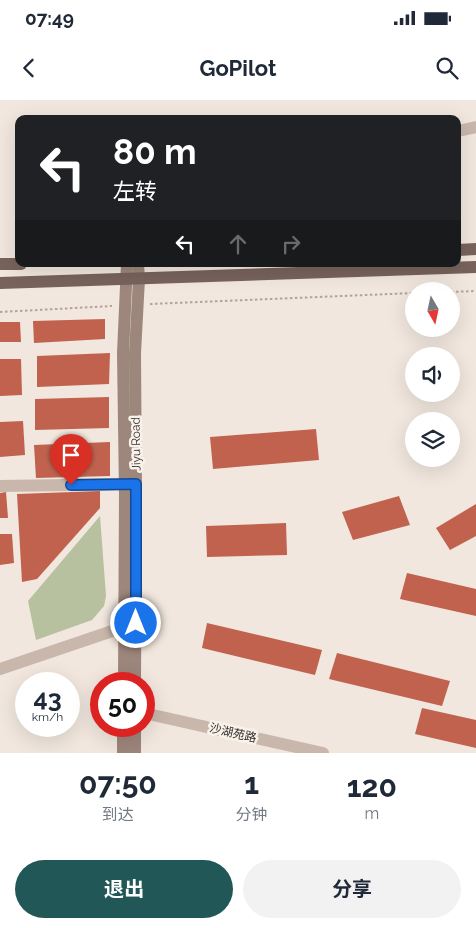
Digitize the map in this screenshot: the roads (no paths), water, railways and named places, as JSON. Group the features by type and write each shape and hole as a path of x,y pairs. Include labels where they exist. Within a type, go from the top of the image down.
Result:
{"main road":[{"path":"461,250 476,249"},
{"path":"0,264 15,264"},
{"name":"Jiyu Road","path":"128,267 133,279"},
{"name":"Jiyu Road","path":"134,672 130,625 130,484 135,353 132,305 133,279 137,267"},
{"path":"0,283 476,268"},
{"name":"Jiyu Road","path":"125,672 130,625"},
{"path":"123,737 123,753"},
{"path":"134,753 135,737"}],"street":[{"path":"461,131 476,127"},
{"path":"0,486 130,484"},
{"path":"0,669 130,625"},
{"name":"沙湖苑路","path":"155,715 323,753"}]}
